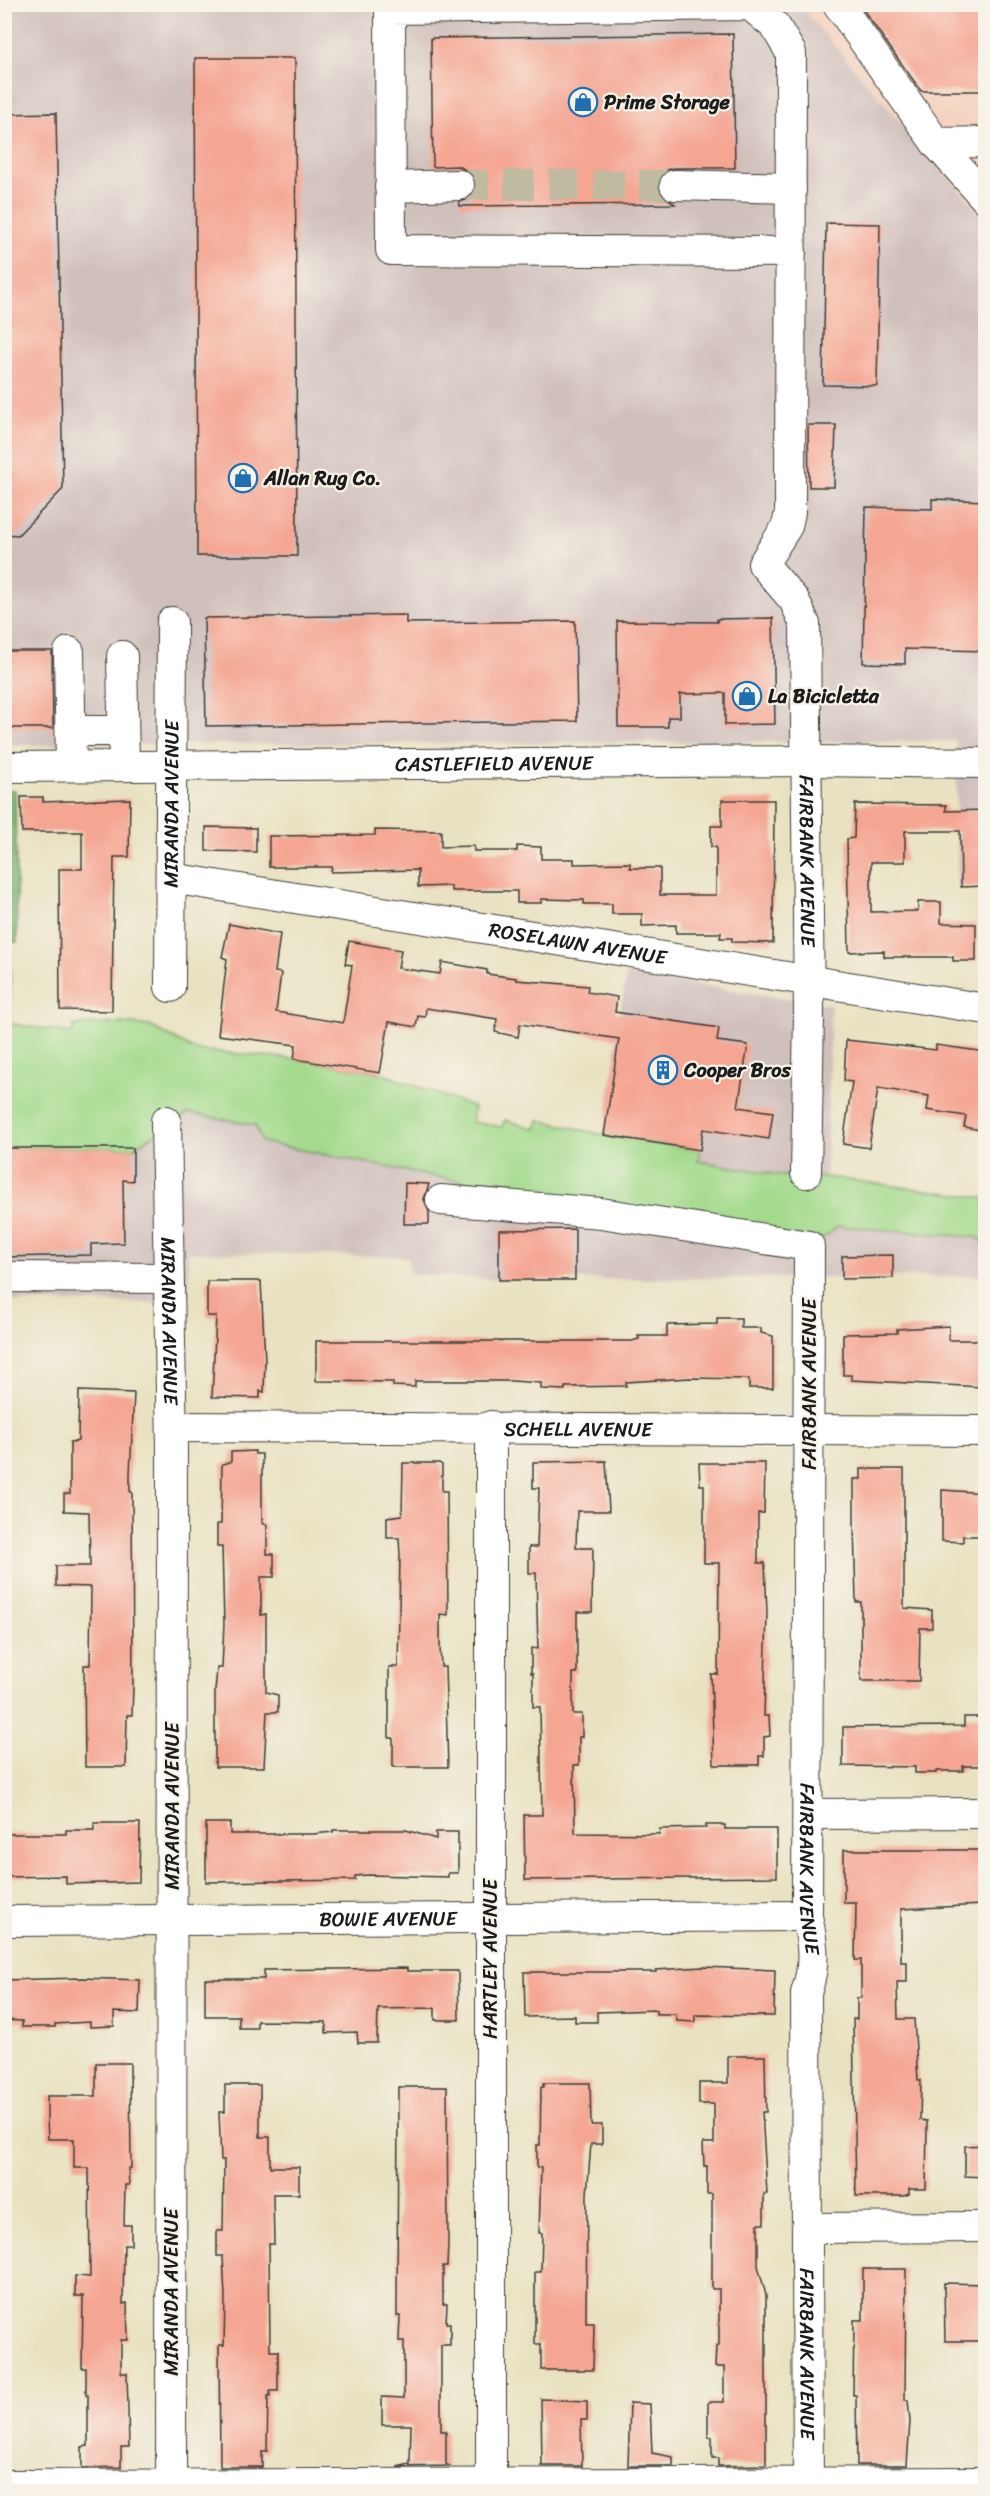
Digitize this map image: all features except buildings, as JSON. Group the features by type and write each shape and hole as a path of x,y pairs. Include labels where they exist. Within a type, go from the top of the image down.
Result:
{"street":[{"path":"838,4 936,143 986,199"},
{"path":"750,5 775,26 791,53 791,252 391,250 390,187 390,9 750,5"},
{"path":"936,143 986,142"},
{"path":"390,187 459,185"},
{"path":"675,185 791,188"},
{"name":"FAIRBANK AVENUE","path":"791,252 790,512 787,526 763,564 794,600 805,624 808,980 806,1173"},
{"name":"MIRANDA AVENUE","path":"171,987 172,622"},
{"path":"69,652 71,766"},
{"path":"122,656 124,765"},
{"path":"71,732 123,731"},
{"name":"CASTLEFIELD AVENUE","path":"4,767 806,761 986,763"},
{"name":"ROSELAWN AVENUE","path":"171,878 986,1009"},
{"name":"MIRANDA AVENUE","path":"166,1121 167,1278 172,1427 171,2487"},
{"name":"FAIRBANK AVENUE","path":"441,1200 601,1214 809,1246 807,1916 814,1949 814,1972 806,1993 808,2487"},
{"path":"4,1277 167,1278"},
{"name":"SCHELL AVENUE","path":"172,1427 491,1426 986,1431"},
{"name":"HARTLEY AVENUE","path":"491,1426 489,1919 491,2487"},
{"path":"809,1814 986,1813"},
{"name":"BOWIE AVENUE","path":"4,1922 807,1916"},
{"path":"807,2228 986,2228"},
{"path":"4,2485 808,2487 986,2482"}],"shaded area":[{"path":"5,5 799,5 985,219 985,887 957,885 956,741 5,745"},
{"path":"799,5 985,5 985,219 845,58"},
{"path":"626,974 831,1005 826,1177 785,1176 698,1161 700,1151 604,1135"},
{"path":"189,1113 255,1125 262,1142 426,1175 773,1235 838,1226 976,1237 985,1242 985,1276 499,1280 410,1274 408,1257 188,1252 189,1303 5,1302 4,1148 133,1148"}],"green space":[{"path":"4,790 15,790 17,942 10,943 10,1023 5,1029"},
{"path":"5,1023 73,1033 74,1025 121,1023 150,1026 195,1050 294,1059 380,1073 474,1107 472,1122 502,1127 505,1120 536,1129 539,1120 604,1135 700,1150 698,1161 785,1176 826,1177 985,1198 985,1242 976,1237 838,1226 824,1238 773,1235 426,1175 262,1142 255,1125 189,1113 133,1148 5,1148"}],"tunnel":[{"path":"459,185 675,185"}],"place":[{"name":"Prime Storage","path":"583,102"},
{"name":"Allan Rug Co.","path":"243,478"},
{"name":"La Bicicletta","path":"747,696"},
{"name":"Cooper Bros","path":"663,1070"}]}
